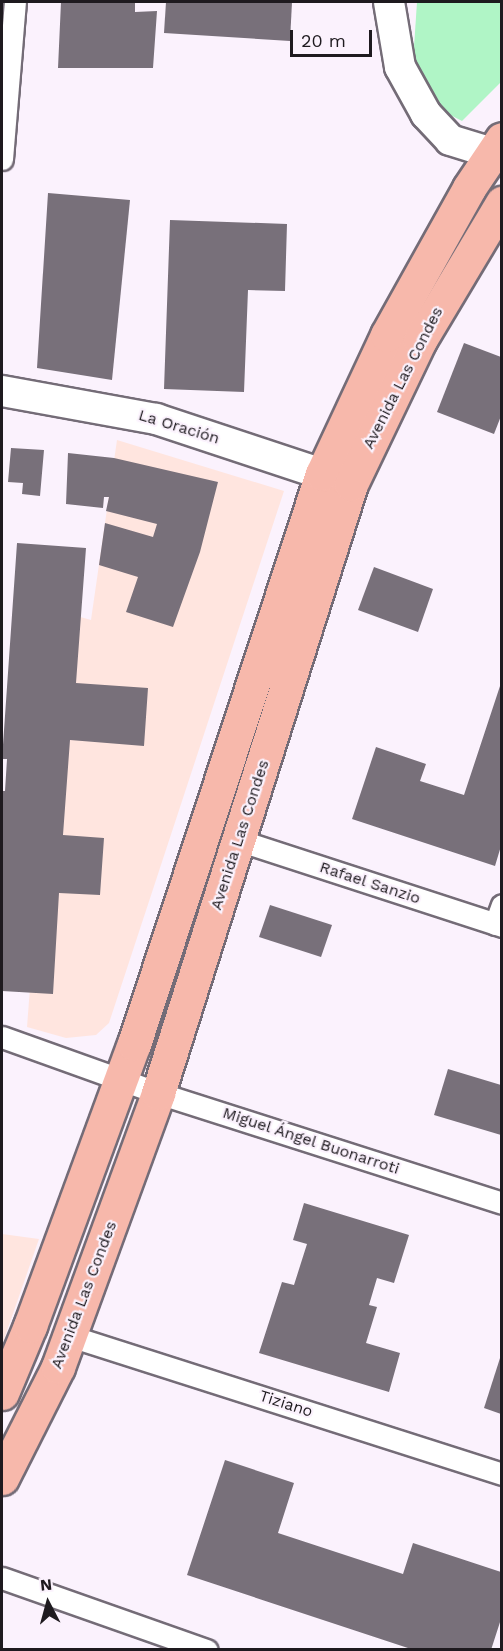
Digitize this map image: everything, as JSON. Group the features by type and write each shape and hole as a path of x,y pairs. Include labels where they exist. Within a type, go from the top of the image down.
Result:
{"main road":[{"path":"389,2 400,67 411,91 450,140 497,150"},
{"name":"Avenida Las Condes","path":"2,1393 30,1326 121,1078 387,335 497,150"},
{"name":"Avenida Las Condes","path":"2,1478 70,1336 158,1093 238,840 337,479 501,203"},
{"name":"La Oración","path":"2,392 129,412 337,479"}],"street":[{"path":"2,159 15,2"},
{"name":"Rafael Sanzio","path":"238,840 499,918"},
{"name":"Miguel Ángel Buonarroti","path":"2,1037 158,1093 501,1203"},
{"name":"Tiziano","path":"70,1336 501,1474"},
{"path":"2,1578 207,1650"}],"shaded area":[{"path":"117,440 284,491 109,1023 96,1035 66,1038 27,1027 59,611 91,620"},
{"path":"2,1234 39,1239 2,1345"}],"green space":[{"path":"417,2 501,2 501,82 462,121 429,104 413,62"}],"building":[{"path":"61,2 135,2 135,12 157,11 153,68 58,68"},
{"path":"166,2 292,2 290,41 164,33"},
{"path":"48,193 130,200 112,380 37,368"},
{"path":"170,220 287,224 285,291 248,290 244,392 164,389"},
{"path":"464,343 501,357 501,416 494,434 437,412"},
{"path":"11,448 44,450 40,496 22,494 23,483 8,482"},
{"path":"68,453 114,458 218,482 200,552 173,627 126,612 138,577 99,565 105,523 153,537 157,524 106,511 109,497 104,497 103,508 66,504"},
{"path":"17,543 86,548 76,683 148,688 144,746 70,740 63,835 104,838 100,895 59,893 53,994 2,991 2,791 5,791 7,759 2,759"},
{"path":"374,567 433,589 418,632 358,610"},
{"path":"501,683 501,846 495,866 352,819 376,747 426,764 420,781 464,795"},
{"path":"270,905 332,925 321,957 259,937"},
{"path":"448,1069 501,1085 501,1135 434,1115"},
{"path":"304,1203 409,1235 394,1283 377,1278 369,1305 377,1307 366,1343 400,1353 389,1392 259,1353 282,1282 294,1285 307,1244 293,1240"},
{"path":"501,1355 501,1414 484,1408"},
{"path":"225,1460 294,1483 278,1533 403,1574 413,1543 501,1572 501,1619 491,1650 414,1650 187,1575"}]}
